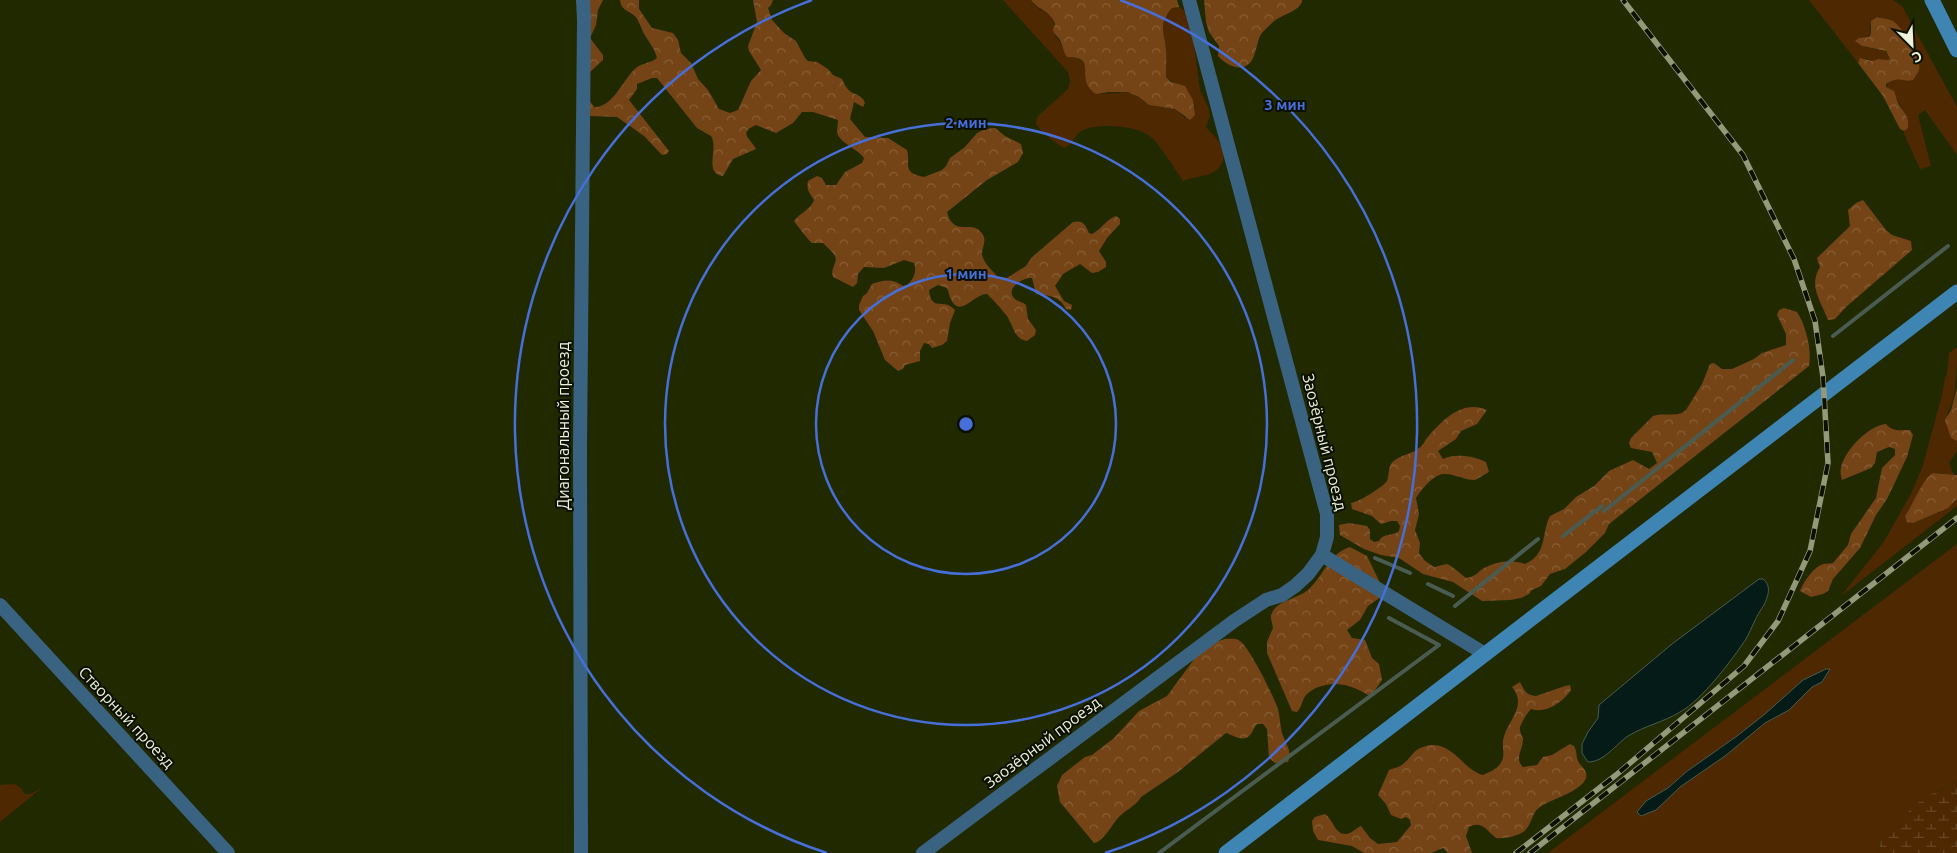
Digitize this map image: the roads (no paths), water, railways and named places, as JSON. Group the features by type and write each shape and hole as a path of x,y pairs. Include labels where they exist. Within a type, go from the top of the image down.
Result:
{"main road":[{"path":"1932,0 1957,50"},
{"path":"1226,853 1957,292"}],"street":[{"name":"Диагональный проезд","path":"581,853 580,449 583,0"},
{"name":"Заозёрный проезд","path":"923,853 1234,621 1266,600 1282,595 1295,586 1322,555 1328,537 1327,514 1189,0"},
{"path":"1322,555 1485,654"},
{"name":"Створный проезд","path":"0,605 228,853"}],"water":[{"path":"1759,579 1763,579 1768,585 1768,595 1764,605 1746,639 1707,689 1680,712 1628,736 1604,756 1588,762 1582,753 1582,744 1598,718 1599,705 1672,644"},
{"path":"1826,669 1830,669 1822,682 1812,687 1789,710 1765,723 1725,756 1680,787 1656,810 1641,816 1637,812 1646,801 1668,788 1686,772 1737,736 1803,680"}],"waterway":[{"path":"1833,336 1948,246"},
{"path":"1604,511 1793,360"},
{"path":"1563,536 1602,506"},
{"path":"1455,606 1538,539"},
{"path":"1375,558 1410,573"},
{"path":"1428,584 1453,596"},
{"path":"1159,853 1439,645 1389,618"}],"railway":[{"path":"1516,853 1616,775 1744,666 1778,621 1810,551 1828,463 1823,377 1815,321 1794,259 1743,155 1623,0"},
{"path":"1530,853 1957,518"}]}
